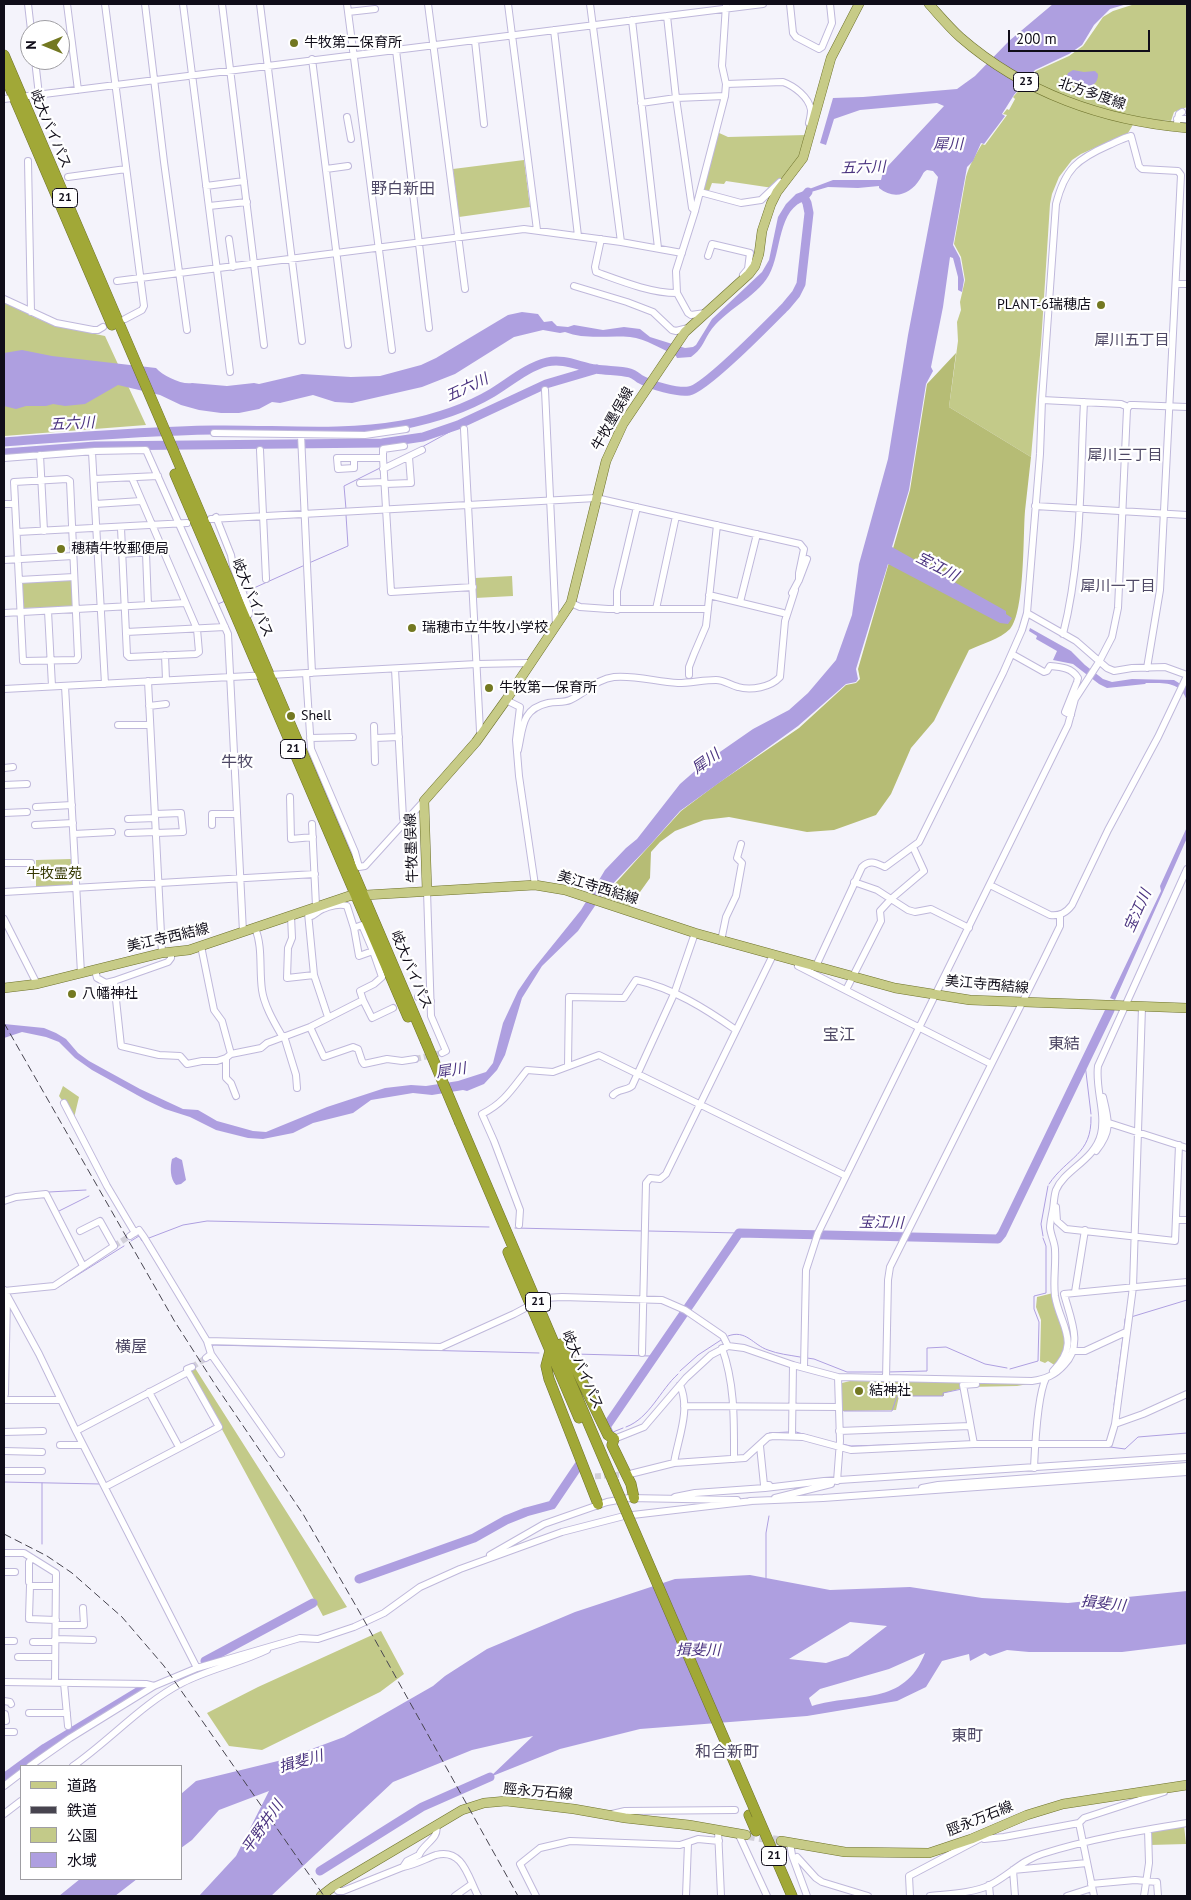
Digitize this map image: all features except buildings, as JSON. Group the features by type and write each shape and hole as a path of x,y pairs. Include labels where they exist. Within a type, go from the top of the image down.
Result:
{"highway":[{"name":"岐大バイパス","path":"4,55 13,97"},
{"name":"岐大バイパス","path":"4,74 123,342 360,895 534,1304 550,1352 610,1482 753,1815 784,1896"},
{"name":"岐大バイパス","path":"170,454 246,618 265,675"},
{"name":"岐大バイパス","path":"534,1304 553,1337 610,1482"},
{"path":"553,1337 559,1341 574,1365 608,1436 614,1439 612,1445 631,1484 634,1498"},
{"path":"550,1352 546,1366 549,1379 598,1504"},
{"name":"岐大バイパス","path":"753,1815 792,1896"}],"main road":[{"name":"牛牧墨俣線","path":"427,891 424,801 482,734 571,603 606,461 623,424 687,330 749,274 755,266 759,254 762,231 771,204 776,192 798,166 806,151 831,58 859,4"},
{"name":"北方多度線","path":"929,4 960,37 995,64 1022,80 1076,106 1100,114 1144,123 1177,123 1187,128"},
{"name":"美江寺西結線","path":"4,988 37,984 201,946 360,895 534,886 565,890 695,933 895,988 970,1000 1187,1008"},
{"name":"脛永万石線","path":"786,1842 845,1852 917,1854 940,1850 981,1836 1027,1814 1064,1804 1187,1784"},
{"name":"脛永万石線","path":"321,1896 334,1886 462,1810 484,1803 506,1801 574,1809 608,1815 689,1824 742,1834"}],"street":[{"path":"28,4 30,20"},
{"path":"67,4 78,90"},
{"path":"105,4 144,306 142,310 125,318"},
{"path":"145,4 187,330"},
{"path":"183,4 230,372"},
{"path":"222,4 264,345"},
{"path":"260,4 302,341"},
{"path":"347,4 392,350"},
{"path":"428,4 465,289"},
{"path":"508,4 537,230"},
{"path":"590,4 620,242"},
{"path":"13,97 594,26 726,6 763,4"},
{"path":"790,4 793,33 796,37 819,49 822,47 832,23 830,4"},
{"path":"705,312 691,315 688,313 677,293 676,271 695,211 725,96 726,84 722,66 726,6"},
{"path":"348,12 375,10"},
{"path":"667,16 676,98 692,208 695,211"},
{"path":"632,20 658,248"},
{"path":"554,30 578,236"},
{"path":"474,41 484,124"},
{"path":"396,50 429,328"},
{"path":"312,59 348,345"},
{"path":"36,70 40,95"},
{"path":"726,84 783,82 798,90 808,102 811,110 806,151"},
{"path":"641,104 676,98 725,96"},
{"path":"1177,123 1182,112"},
{"path":"347,116 350,139"},
{"path":"1177,123 1187,119"},
{"path":"816,966 862,867 866,863 873,861 885,867 919,842 1012,654 1027,613 1040,454 1056,204 1061,184 1072,168 1085,156 1131,136 1139,166 1142,169 1181,172 1160,590 1147,668"},
{"path":"28,161 31,312"},
{"path":"326,169 348,166"},
{"path":"68,177 126,169"},
{"path":"700,192 741,202 761,200 791,173"},
{"path":"206,186 244,181"},
{"path":"209,206 247,202"},
{"path":"117,281 420,244 524,229 601,239 682,253"},
{"path":"230,239 233,267"},
{"path":"601,239 595,267 596,272 649,289 665,293 677,293"},
{"path":"708,256 712,244 750,253 749,264 739,280 740,282"},
{"path":"1176,284 1187,284"},
{"path":"574,286 653,312 672,330 687,330"},
{"path":"4,299 56,323 93,330 103,327"},
{"path":"545,390 556,626"},
{"path":"1042,400 1121,404 1128,407 1134,405 1187,407"},
{"path":"1063,634 1072,594 1079,509 1084,402"},
{"path":"804,1367 806,1270 817,1235 1068,725 1075,699 1098,664 1112,637 1115,626 1126,412 1128,407"},
{"path":"214,433 365,435 406,429"},
{"path":"464,429 480,731 482,734"},
{"path":"301,435 311,750 355,852 359,867 365,866 424,801"},
{"path":"404,446 383,449 391,592 473,587"},
{"path":"4,458 146,450 228,634 243,932"},
{"path":"260,450 266,579"},
{"path":"354,458 383,464 409,457 422,450"},
{"path":"92,452 104,684"},
{"path":"40,456 44,531"},
{"path":"360,483 411,482 409,457"},
{"path":"94,479 158,476"},
{"path":"120,528 127,655 129,657 196,654 199,652 196,629 132,478"},
{"path":"68,479 70,481 78,657 76,660 23,661 14,482 42,481 68,479"},
{"path":"246,618 250,614 249,609 233,566 231,555 214,518 596,498 803,546 799,573 800,580"},
{"path":"95,504 142,501"},
{"path":"4,504 15,504"},
{"path":"1035,506 1187,515"},
{"path":"617,610 617,591 637,507"},
{"path":"656,610 676,516"},
{"path":"16,532 187,523"},
{"path":"689,675 694,654 706,626 717,525"},
{"path":"740,602 757,534"},
{"path":"122,554 164,551"},
{"path":"146,553 148,605"},
{"path":"4,560 73,556"},
{"path":"518,750 522,724 530,713 547,703 568,701 595,684 610,678 626,677 679,683 716,680 739,688 764,686 776,682 780,677 786,616 807,559"},
{"path":"19,580 74,577"},
{"path":"784,642 782,635 783,613 786,603 795,590"},
{"path":"709,595 783,613"},
{"path":"4,613 185,603"},
{"path":"571,603 580,607 617,610 708,609"},
{"path":"48,611 52,686"},
{"path":"990,886 1050,915 1060,915 1067,911 1072,905 1108,830 1158,737 1187,677 1165,667 1132,668 1114,671 1098,664 1076,641 1027,613"},
{"path":"126,632 225,627"},
{"path":"1012,654 1044,672 1050,666 1053,666 1068,668 1075,673 1078,678 1077,682 1065,712 1071,716"},
{"path":"166,655 166,680"},
{"path":"4,689 477,664 530,664"},
{"path":"395,669 404,822"},
{"path":"95,970 97,978 106,983 168,962 171,958 166,953 158,883 148,682"},
{"path":"65,686 82,973"},
{"path":"506,700 520,707 516,740 534,886"},
{"path":"149,706 166,704"},
{"path":"118,725 150,725"},
{"path":"374,726 375,762"},
{"path":"374,738 399,737"},
{"path":"310,738 351,738"},
{"path":"4,768 13,768"},
{"path":"4,785 27,784"},
{"path":"290,798 291,839 312,837"},
{"path":"36,807 72,805"},
{"path":"4,813 27,812"},
{"path":"128,819 182,813 183,832 128,833"},
{"path":"212,826 212,814 237,814"},
{"path":"35,825 73,823"},
{"path":"312,824 315,874 311,911 314,976 328,1017"},
{"path":"74,834 112,832"},
{"path":"721,940 726,917 736,896 742,863 737,858 740,844"},
{"path":"846,990 881,920 880,911 924,871 913,847"},
{"path":"4,863 31,863"},
{"path":"1034,1468 1035,1445 1045,1379 1063,1358 1067,1347 1065,1325 1054,1293 1055,1248 1050,1226 1055,1193 1061,1182 1094,1153 1103,1141 1109,1128 1097,1074 1098,1066 1187,869"},
{"path":"4,892 315,874"},
{"path":"854,882 877,890 908,910 915,912 931,909 969,928"},
{"path":"427,891 431,1016 446,1051 442,1053"},
{"path":"311,911 312,917 322,909 344,904 350,912 359,956 373,951"},
{"path":"886,1378 888,1280 890,1267 1060,926 1060,915"},
{"path":"291,916 292,938 288,948 287,978 314,976"},
{"path":"4,919 37,984"},
{"path":"354,928 362,925 382,977 374,984 360,991 363,1000 372,1018 394,1008"},
{"path":"255,928 260,959 262,992 283,1036 296,1075 297,1088"},
{"path":"614,1095 616,1092 632,1086 638,1074 674,994 695,933"},
{"path":"201,946 214,1010 222,1021 228,1056 226,1078 236,1096"},
{"path":"642,1353 647,1180 650,1178 660,1179 666,1174 773,954"},
{"path":"800,962 798,966 992,1064"},
{"path":"568,1066 569,997 624,998 636,980 701,1006 736,1030"},
{"path":"114,981 120,1046 159,1055 180,1056 187,1064 261,1048 283,1036 310,1027 363,1000"},
{"path":"418,997 421,996 423,1001 431,1000"},
{"path":"630,1474 674,1463 745,1458 768,1437 773,1436 792,1435 851,1450 974,1444 1109,1444 1115,1424 1133,1287 1142,1007"},
{"path":"310,1027 324,1057 353,1047 358,1049 362,1061 367,1064 387,1059 402,1061 415,1059"},
{"path":"519,1225 520,1210 482,1114 496,1107 527,1070 552,1072 599,1055 846,1176"},
{"path":"1087,1158 1101,1133 1100,1086"},
{"path":"64,1103 133,1234 139,1230 144,1237 207,1341 208,1356 281,1454"},
{"path":"1109,1123 1187,1148"},
{"path":"1055,1193 1059,1223 1066,1229 1175,1241 1179,1145"},
{"path":"4,1201 16,1197 46,1194 83,1266"},
{"path":"1176,1220 1187,1220"},
{"path":"5,1292 54,1286 114,1246 100,1221 80,1231"},
{"path":"1075,1292 1085,1230"},
{"path":"614,1439 644,1427 680,1385 711,1354 725,1347 744,1348 838,1377 1032,1381 1045,1379 1062,1368 1071,1358 1074,1351 1074,1332 1064,1294 1187,1282"},
{"path":"5,1292 4,1398 61,1400"},
{"path":"5,1292 106,1486 197,1668"},
{"path":"207,1341 441,1348 547,1297 662,1300 686,1311 723,1336 734,1407 734,1459"},
{"path":"1074,1351 1086,1351 1126,1332"},
{"path":"792,1435 793,1364"},
{"path":"76,1431 190,1369 219,1427 106,1486"},
{"path":"837,1481 840,1431 838,1377"},
{"path":"974,1444 963,1386 996,1380"},
{"path":"674,1463 684,1406 683,1391 680,1385"},
{"path":"149,1392 179,1447"},
{"path":"1115,1424 1143,1414 1187,1394"},
{"path":"684,1406 839,1407"},
{"path":"840,1431 970,1426"},
{"path":"4,1432 43,1431"},
{"path":"60,1445 84,1445"},
{"path":"760,1446 764,1485 778,1486"},
{"path":"4,1451 42,1452"},
{"path":"666,1499 695,1493 824,1481 1187,1457"},
{"path":"916,1492 922,1488 938,1485 1187,1466"},
{"path":"4,1471 42,1471"},
{"path":"74,1765 176,1686 300,1638 318,1639 354,1627 384,1613 420,1587 480,1561 562,1532 606,1520 624,1516 752,1501 916,1492 1187,1472"},
{"path":"770,1500 837,1481"},
{"path":"480,1561 544,1524 598,1504 634,1498 752,1501"},
{"path":"4,1553 24,1553 56,1573 55,1682"},
{"path":"29,1582 28,1562 32,1558"},
{"path":"4,1572 15,1572"},
{"path":"56,1586 30,1586 29,1618 56,1623 84,1625 83,1608"},
{"path":"33,1642 93,1640"},
{"path":"4,1641 14,1641"},
{"path":"31,1765 70,1738 154,1686 197,1668 277,1646"},
{"path":"18,1657 55,1658"},
{"path":"4,1682 146,1684 154,1686"},
{"path":"64,1683 68,1726"},
{"path":"4,1702 10,1702 11,1704"},
{"path":"29,1713 66,1713"},
{"path":"4,1732 14,1732"},
{"path":"4,1786 20,1773"},
{"path":"910,1896 909,1876 978,1841 981,1836 984,1839 1004,1837 1079,1823 1084,1818 1164,1792 1174,1786"},
{"path":"4,1814 20,1802"},
{"path":"608,1815 625,1811 735,1810"},
{"path":"1079,1823 1094,1896"},
{"path":"930,1896 959,1894 989,1885 1033,1857 1041,1854 1083,1843 1187,1824"},
{"path":"403,1867 407,1861 419,1855 421,1849 436,1835 438,1830 436,1826"},
{"path":"718,1830 721,1896"},
{"path":"1144,1896 1149,1862 1148,1830"},
{"path":"742,1834 767,1896"},
{"path":"536,1896 520,1864 540,1848 570,1841 680,1845 698,1839 719,1841"},
{"path":"786,1842 807,1896"},
{"path":"686,1896 688,1843"},
{"path":"334,1886 338,1891 343,1892 403,1867 447,1853 454,1855 460,1861 478,1896"},
{"path":"797,1857 816,1878 849,1894 868,1896"},
{"path":"1013,1870 1087,1862"},
{"path":"1013,1870 1015,1896"},
{"path":"1067,1896 1092,1886 1135,1880 1157,1882 1158,1896"},
{"path":"455,1896 472,1884"},
{"path":"989,1885 990,1896"}],"green space":[{"path":"1135,4 1187,4 1187,107 1174,112 1171,121 1137,118 1128,133 1081,154 1072,160 1059,177 1050,204 1041,344 1031,457 949,407 958,341 957,322 961,310 960,302 965,280 961,257 954,244 966,177 982,144 985,145 1007,115 1003,114 1007,109 1009,110 1015,99 1013,97 1036,71 1069,56 1083,46 1103,17 1113,11"},
{"path":"717,132 728,137 806,135 802,152 773,188 726,181 724,184 712,183 709,191 703,190"},
{"path":"524,160 530,207 459,217 453,169"},
{"path":"4,301 56,326 105,336 146,425 4,436"},
{"path":"956,353 949,407 1031,457 1025,511 1021,591 1015,620 1010,629 1006,633 969,650 934,721 911,748 891,794 876,815 834,830 807,832 729,817 704,820 675,831 660,842 651,852 650,878 630,906 603,897 681,811 799,728 846,685 856,683 860,679 858,669 910,490 927,384"},
{"path":"512,576 513,596 475,598 475,578"},
{"path":"72,580 73,605 71,607 23,608 21,583"},
{"name":"牛牧霊苑","path":"71,859 73,888 36,890 36,860"},
{"path":"63,1086 79,1097 74,1118 59,1096"},
{"path":"1053,1293 1064,1326 1066,1348 1056,1366 1048,1361 1045,1363 1040,1361 1041,1320 1036,1307 1037,1297"},
{"path":"195,1368 347,1607 323,1616 191,1372"},
{"path":"850,1381 1034,1383 1017,1386 967,1387 944,1393 944,1396 899,1396 896,1410 841,1411 842,1383"},
{"path":"381,1631 404,1674 380,1692 262,1750 229,1746 207,1713 258,1687"},
{"path":"1184,1825 1186,1844 1150,1845 1149,1831"}],"water":[{"name":"犀川","path":"1053,4 1127,4 1110,9 1094,25 1082,45 1069,54 1035,70 1014,95 1002,114 1005,116 984,144 981,143 973,161 967,167 953,245 960,258 964,280 962,292 958,290 958,277 953,258 950,257 943,307 931,367 933,371 926,384 909,490 892,547 1006,611 1006,614 1012,618 1008,624 1000,623 888,564 856,669 858,679 856,682 846,684 798,726 680,811 603,894 578,931 542,966 522,998 505,1055 497,1070 484,1084 467,1091 432,1095 413,1093 371,1100 353,1113 313,1123 293,1133 263,1139 248,1138 216,1130 190,1117 165,1109 146,1100 92,1070 75,1058 59,1042 22,1032 4,1038 4,1024 44,1028 66,1039 78,1053 89,1061 140,1089 183,1109 198,1110 217,1121 253,1131 266,1132 327,1107 385,1088 411,1085 426,1086 458,1081 486,1072 493,1063 503,1023 518,991 581,910 605,870 637,839 680,784 704,763 753,729 789,710 808,693 836,660 852,615 859,564 888,459 908,335 938,177 933,171 927,170 911,189 896,195 885,192 879,186 858,188 828,187 811,192 807,200 797,205 785,221 769,275 756,291 715,325 700,349 691,357 677,358 654,345 630,337 589,337 543,330 514,337 455,374 422,387 352,403 335,402 313,395 280,403 272,402 259,409 239,413 221,413 199,410 181,405 160,395 118,385 85,404 65,406 53,404 26,406 16,409 4,406 4,353 22,350 52,356 156,368 168,377 183,383 227,386 259,384 302,374 351,377 380,376 421,365 508,315 522,312 538,314 544,322 552,321 557,326 568,327 574,325 603,330 624,327 640,329 650,337 685,348 693,347 712,319 762,272 769,260 778,217 786,204 796,194 833,180 881,180 883,172 887,167 944,106 937,103 860,110 834,119 826,145 820,143 833,98 957,89 975,76 1009,41"},
{"path":"1073,70 1095,71 1098,74 1095,84 1085,88 1069,84 1065,80 1068,73"},
{"path":"1030,628 1071,651 1103,679 1112,682 1132,679 1174,680 1187,688 1187,701 1180,690 1171,684 1165,683 1146,683 1107,688 1073,664 1053,660 1057,651 1036,639 1037,636 1029,631"},
{"name":"宝江川","path":"1187,827 1187,838 1115,1000 1110,998 1161,891 1160,886"},
{"path":"176,1157 182,1160 186,1180 176,1185 171,1169 172,1159"},
{"path":"750,1575 830,1590 910,1587 982,1598 1068,1603 1187,1591 1187,1644 1122,1652 1029,1652 1007,1650 990,1656 985,1653 970,1661 969,1654 942,1661 926,1687 897,1701 807,1716 640,1729 560,1749 490,1777 533,1736 472,1750 393,1782 271,1896 199,1896 236,1856 269,1791 219,1810 192,1840 182,1847 182,1793 196,1781 282,1760 344,1737 433,1686 487,1649 575,1612 675,1579","holes":["850,1622 887,1626 848,1656 826,1663 789,1659","925,1653 916,1670 905,1682 892,1690 878,1694 812,1706 809,1698 820,1689 889,1669"]},
{"path":"79,1880 136,1880 115,1896 59,1896"}],"waterway":[{"name":"五六川","path":"4,442 108,434 213,430 332,431 402,425 460,409 492,393 532,367 553,361 631,373 657,386 671,390 689,391 709,379 723,367 796,294 801,284 809,213 804,197 808,192"},
{"path":"4,453 95,446 382,443 423,437 458,425 546,384 597,369"},
{"path":"422,447 453,430 452,427"},
{"path":"346,509 344,486 380,468"},
{"path":"309,563 348,546 346,515"},
{"path":"245,592 305,565"},
{"path":"225,601 218,604 230,632"},
{"name":"宝江川","path":"608,1424 739,1233 998,1239 1110,1010"},
{"path":"1085,1064 1091,1114"},
{"path":"1049,1184 1083,1148 1090,1130 1091,1117"},
{"path":"1043,1236 1041,1224 1048,1186"},
{"path":"49,1192 86,1190"},
{"path":"59,1211 89,1196"},
{"path":"149,1238 183,1225 207,1221 489,1227"},
{"path":"515,1228 642,1231"},
{"path":"648,1231 739,1233"},
{"path":"131,1241 139,1236 142,1241 144,1240"},
{"path":"1010,1369 1038,1361 1039,1322 1034,1309 1034,1296 1046,1293 1046,1246 1043,1238"},
{"path":"55,1289 124,1246"},
{"path":"1131,1317 1187,1300"},
{"path":"1124,1330 1125,1319"},
{"path":"728,1336 734,1334 745,1336 768,1350 800,1357"},
{"path":"1114,1405 1123,1337"},
{"path":"680,1371 698,1355 721,1340"},
{"path":"212,1348 213,1345 539,1353"},
{"path":"888,1372 927,1371 927,1348 946,1347 985,1364 1007,1368"},
{"path":"575,1354 650,1356 654,1358"},
{"path":"807,1358 847,1372 884,1372"},
{"path":"626,1427 642,1417 678,1374"},
{"path":"844,1411 892,1411 897,1396 943,1396 943,1393 962,1389"},
{"path":"609,1423 613,1432 623,1428"},
{"path":"193,1437 213,1426"},
{"path":"763,1438 769,1433 789,1432"},
{"path":"796,1432 828,1441"},
{"path":"1110,1447 1125,1449 1138,1437 1187,1433"},
{"path":"842,1444 851,1446 917,1444"},
{"path":"359,1579 474,1538 506,1520 552,1505 579,1465"},
{"path":"4,1482 100,1484"},
{"path":"42,1483 42,1544"},
{"path":"766,1578 766,1533 769,1516"},
{"path":"205,1661 313,1603"},
{"path":"22,1765 45,1748 144,1688"},
{"path":"4,1778 20,1766"},
{"path":"320,1871 422,1807 490,1777"}],"tunnel":[{"path":"415,1059 442,1053"},
{"path":"114,1246 130,1236"},
{"path":"192,1367 206,1358"},
{"path":"586,1477 629,1474"},
{"path":"746,1835 781,1841"}],"railway":[{"path":"4,1023 175,1322 303,1514 518,1896"},
{"path":"4,1534 47,1556 72,1573 122,1617 164,1666 324,1896"}],"place":[{"name":"牛牧第二保育所","path":"294,43"},
{"name":"PLANT-6瑞穂店","path":"1101,305"},
{"name":"穂積牛牧郵便局","path":"61,549"},
{"name":"瑞穂市立牛牧小学校","path":"412,628"},
{"name":"牛牧第一保育所","path":"489,688"},
{"name":"Shell","path":"291,716"},
{"name":"八幡神社","path":"72,994"},
{"name":"結神社","path":"859,1391"}],"district":[{"name":"野白新田","path":"403,189"},
{"name":"犀川五丁目","path":"1132,341"},
{"name":"犀川三丁目","path":"1125,456"},
{"name":"犀川一丁目","path":"1118,587"},
{"name":"牛牧","path":"237,762"},
{"name":"宝江","path":"839,1035"},
{"name":"東結","path":"1064,1044"},
{"name":"横屋","path":"131,1347"},
{"name":"東町","path":"967,1736"},
{"name":"和合新町","path":"727,1752"}],"water label":[{"name":"揖斐川","path":"1103,1604"},
{"name":"揖斐川","path":"698,1651"},
{"name":"揖斐川","path":"301,1762"},
{"name":"平野井川","path":"263,1827"}]}
